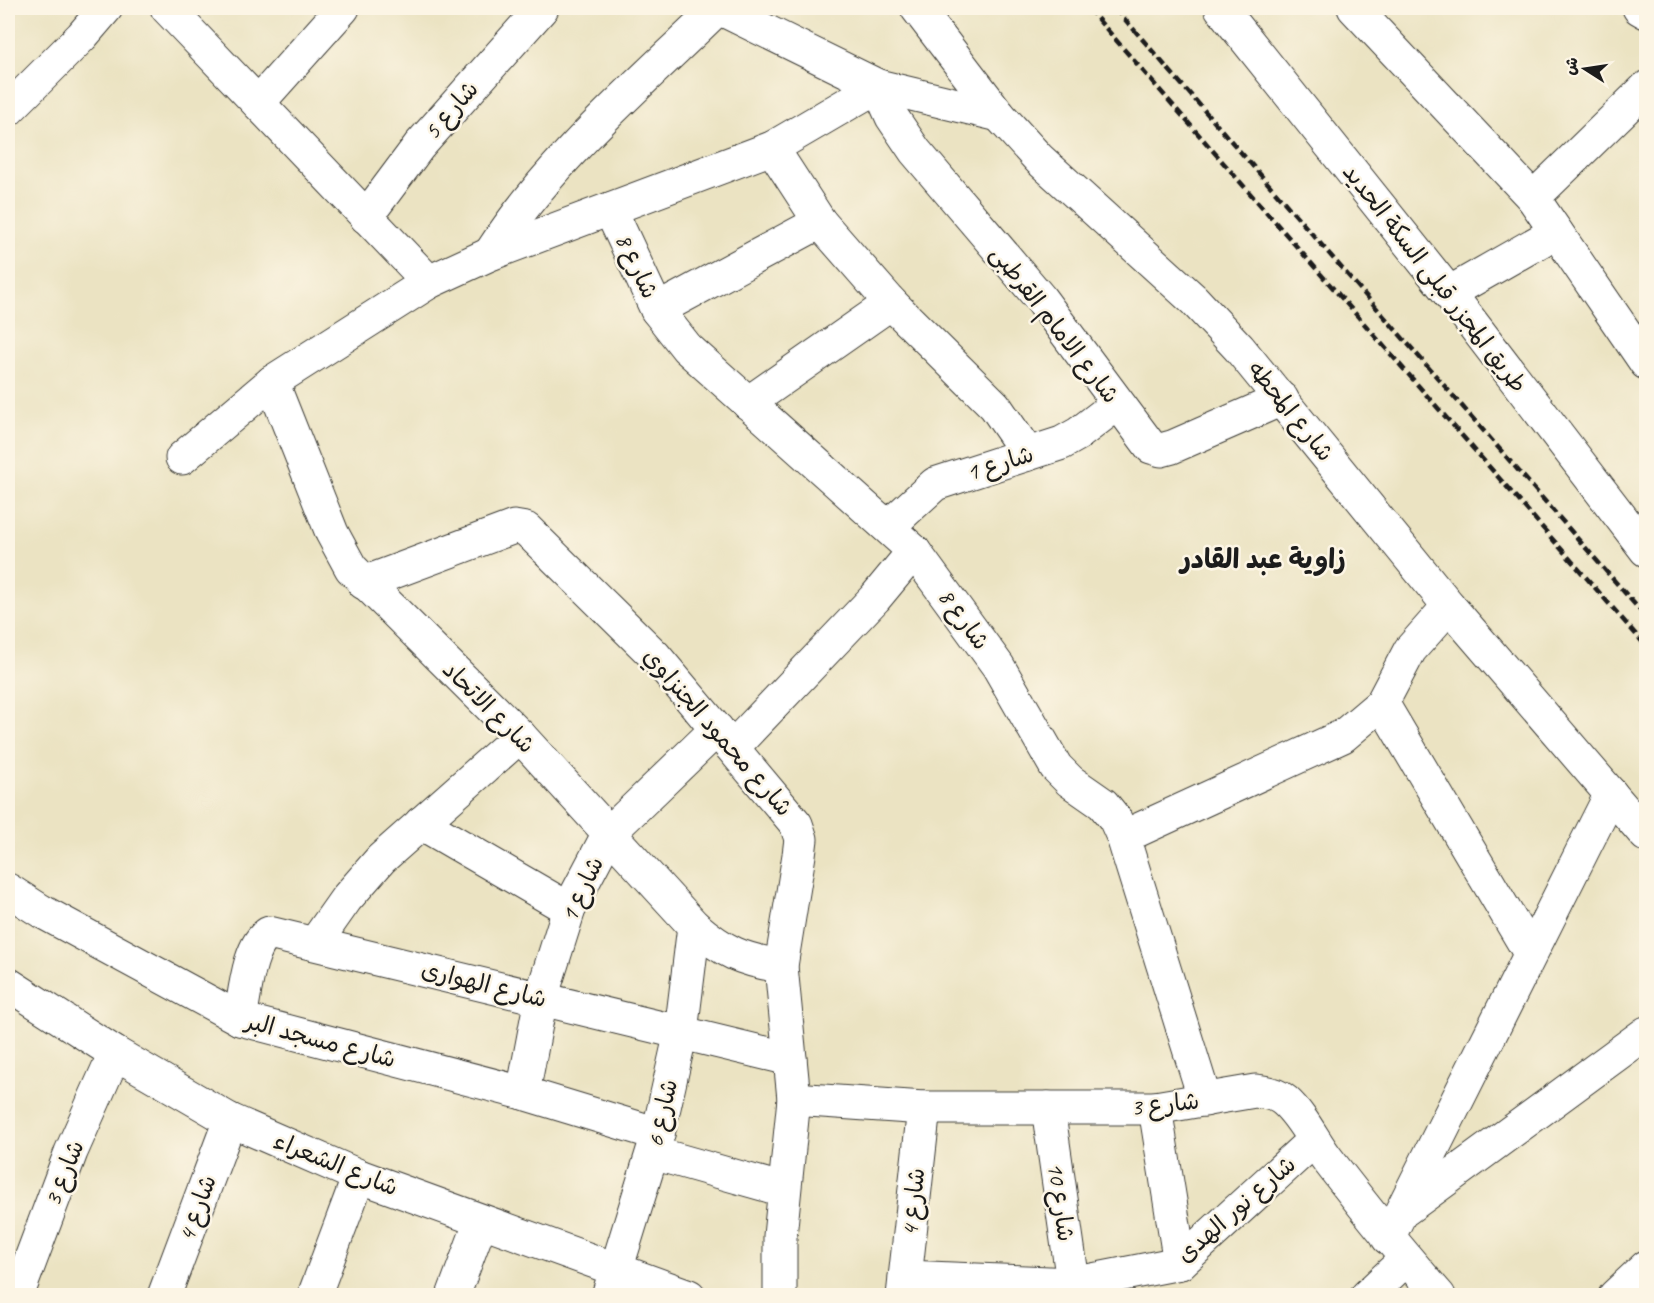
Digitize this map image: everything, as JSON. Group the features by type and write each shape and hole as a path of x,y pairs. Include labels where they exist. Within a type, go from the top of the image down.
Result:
{"street":[{"path":"8,110 82,36 106,8"},
{"path":"167,8 429,282"},
{"path":"258,103 343,8"},
{"name":"شارع 5","path":"366,217 419,146 542,8"},
{"name":"شارع المحطه","path":"916,8 999,115 1047,167 1194,300 1239,348 1449,606 1647,835"},
{"name":"طريق المجزر قبلى السكة الحديد","path":"1221,8 1449,293 1647,550"},
{"path":"1354,8 1533,198 1647,363"},
{"path":"1639,8 1647,12"},
{"path":"490,254 512,220 557,166 727,9 878,86 999,115"},
{"path":"182,458 272,382 429,282 490,254 772,148 878,86"},
{"name":"شارع الامام القرطبى","path":"878,86 892,117 915,151 1040,298 1143,440 1151,447 1161,450 1282,399"},
{"path":"1533,198 1647,88"},
{"path":"772,148 820,222 891,303 995,406 1028,454"},
{"name":"شارع 8","path":"610,209 657,310 687,348 914,551 998,666 1056,768 1070,781 1103,804 1115,819 1123,837 1205,1100"},
{"path":"657,310 820,222"},
{"path":"1449,293 1556,232"},
{"path":"748,403 891,303"},
{"name":"شارع الاتحاد","path":"272,382 340,551 364,583 520,736 694,926 719,948 738,957 748,961 781,966"},
{"name":"شارع 1","path":"888,527 935,484 1046,450 1078,434 1117,404"},
{"name":"شارع محمود الجنزاوي","path":"364,583 508,529 526,529 655,656 796,824 801,839 781,966 794,1099 780,1236 780,1296"},
{"name":"شارع 1","path":"523,1093 542,998 569,909 609,832 725,738 875,598 914,551"},
{"path":"1123,837 1343,736 1382,703 1410,650 1449,606"},
{"path":"1382,703 1530,953"},
{"path":"315,943 346,899 381,859 520,736"},
{"path":"1367,1296 1398,1236 1530,953 1611,794"},
{"path":"420,823 569,909"},
{"name":"شارع مسجد البر","path":"8,890 41,911 240,1019 523,1093 784,1190"},
{"name":"شارع 6","path":"612,1283 656,1143 681,1032 694,926"},
{"name":"شارع الهوارى","path":"240,1019 258,939 269,933 790,1059"},
{"name":"شارع الشعراء","path":"8,984 115,1053 230,1120 359,1176 481,1221 612,1283 689,1296"},
{"path":"1398,1236 1647,1032"},
{"name":"شارع 3","path":"17,1296 71,1152 115,1053"},
{"name":"شارع 3","path":"794,1099 924,1108 1155,1108 1256,1091 1270,1093 1283,1099 1293,1109 1313,1141 1398,1236 1439,1296"},
{"name":"شارع 4","path":"904,1286 924,1108"},
{"name":"شارع 10","path":"1048,1108 1073,1290"},
{"path":"1155,1108 1180,1263"},
{"name":"شارع 4","path":"164,1296 230,1120"},
{"name":"شارع نور الهدى","path":"904,1286 1073,1290 1180,1263 1313,1141"},
{"path":"314,1296 359,1176"},
{"path":"453,1296 481,1221"},
{"path":"1615,1296 1647,1266"}],"railway":[{"path":"1088,8 1646,646"},
{"path":"1115,8 1646,617"}],"district":[{"name":"زاوية عبد القادر","path":"1263,559"}]}
